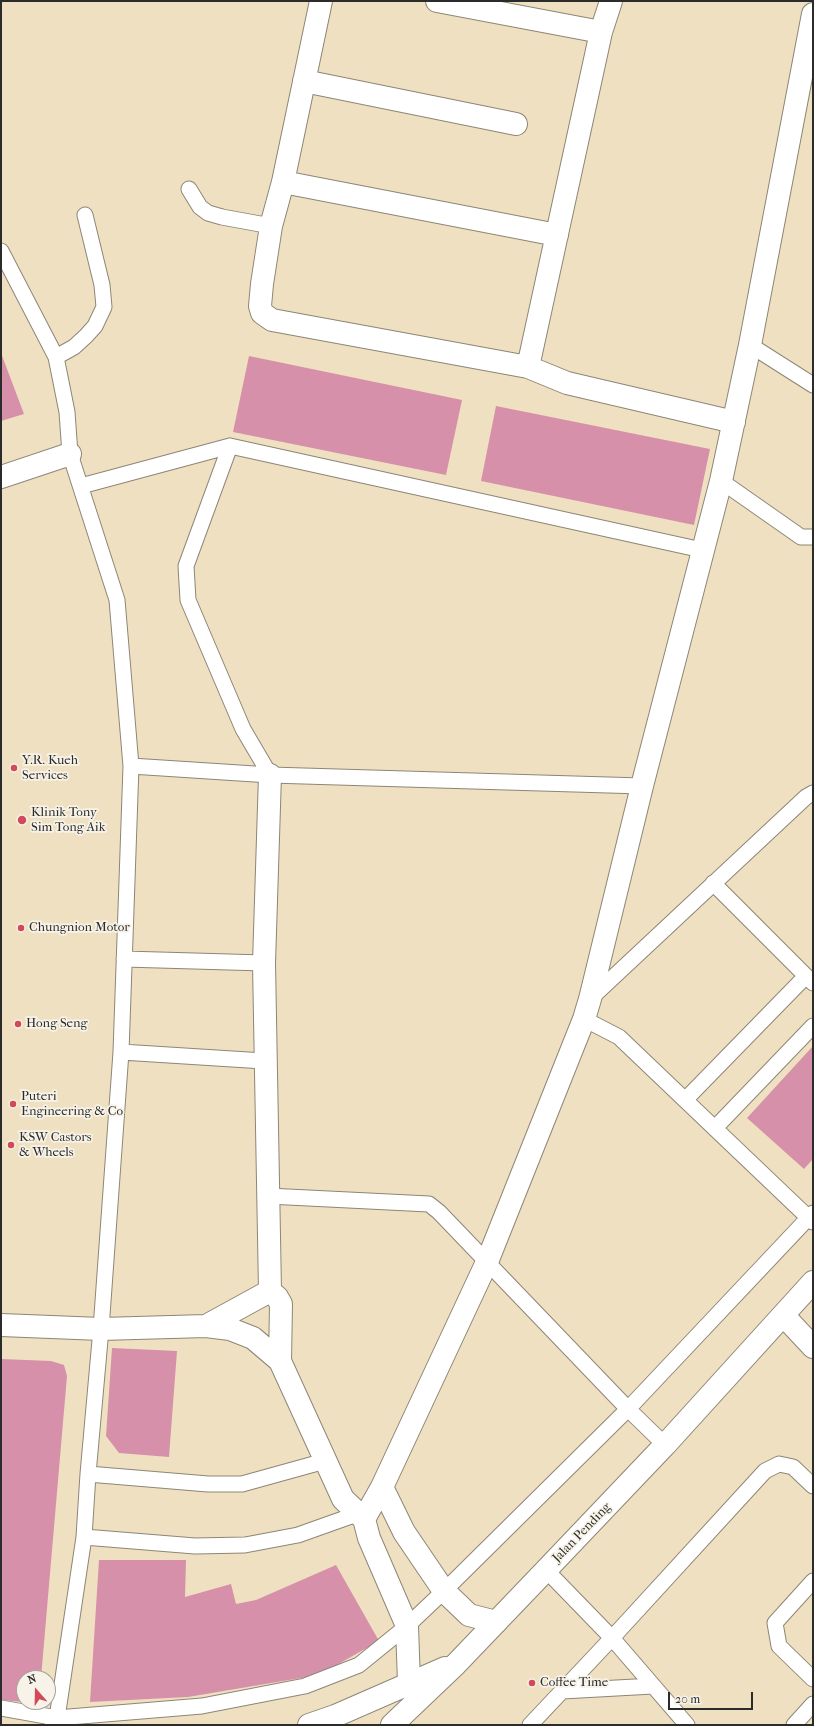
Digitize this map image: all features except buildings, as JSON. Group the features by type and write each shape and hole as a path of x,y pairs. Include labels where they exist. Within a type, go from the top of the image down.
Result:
{"street":[{"path":"322,1 283,182 271,226 260,306 262,313 272,320 528,367 567,383 734,422"},
{"path":"438,1 601,32"},
{"path":"528,367 601,32 611,1"},
{"path":"361,1517 382,1487 487,1262 587,1009 642,786 721,481 806,85 813,14"},
{"path":"304,81 516,124"},
{"path":"283,182 557,235"},
{"path":"1,477 70,454"},
{"path":"270,775 264,963 264,1061 270,1291 277,1297 281,1304 280,1361 325,1461 344,1499 361,1517 407,1626 409,1683"},
{"name":"Jalan Pending","path":"309,1725 456,1664 665,1445 784,1316 813,1282"},
{"path":"206,1326 270,1291"},
{"path":"784,1316 813,1347"},
{"path":"1,1325 101,1329 206,1326 230,1329 253,1338 280,1361"},
{"path":"382,1487 404,1532 444,1591 469,1615 496,1622"},
{"path":"392,1725 456,1664"}],"lane":[{"path":"189,189 200,207 208,213 271,226"},
{"path":"56,358 74,347 86,336 95,326 104,307 102,285 85,215"},
{"path":"1,251 56,358 67,412 70,454 117,600 131,766 121,1052 101,1329 84,1537 57,1722"},
{"path":"750,345 813,385"},
{"path":"81,486 230,446 702,550"},
{"path":"230,446 186,566 188,600 243,729 270,775"},
{"path":"721,481 801,537 813,537"},
{"path":"131,766 270,775 642,786"},
{"path":"1,1708 57,1722 202,1706 305,1686 359,1664 407,1626 444,1591 628,1409 812,1218 619,1037 587,1009 714,883 806,797 813,793"},
{"path":"685,1100 809,980 714,883"},
{"path":"124,959 264,963"},
{"path":"715,1128 813,1026"},
{"path":"121,1052 264,1061"},
{"path":"268,1196 429,1204 439,1212 628,1409 665,1445"},
{"path":"88,1474 208,1484 242,1484 325,1461"},
{"path":"530,1725 765,1471 779,1464 793,1467 813,1486"},
{"path":"84,1537 195,1546 245,1545 298,1535 361,1517"},
{"path":"546,1570 612,1638 687,1725"},
{"path":"813,1581 775,1623 779,1646 813,1680"},
{"path":"562,1691 653,1686"},
{"path":"794,1725 813,1704"}],"place":[{"name":"Y.R. Kueh Services","path":"14,768"},
{"name":"Klinik Tony Sim Tong Aik","path":"22,820"},
{"name":"Chungnion Motor","path":"21,928"},
{"name":"Hong Seng","path":"18,1024"},
{"name":"Puteri Engineering & Co","path":"13,1104"},
{"name":"KSW Castors & Wheels","path":"11,1145"},
{"name":"Coffee Time","path":"532,1683"}]}
